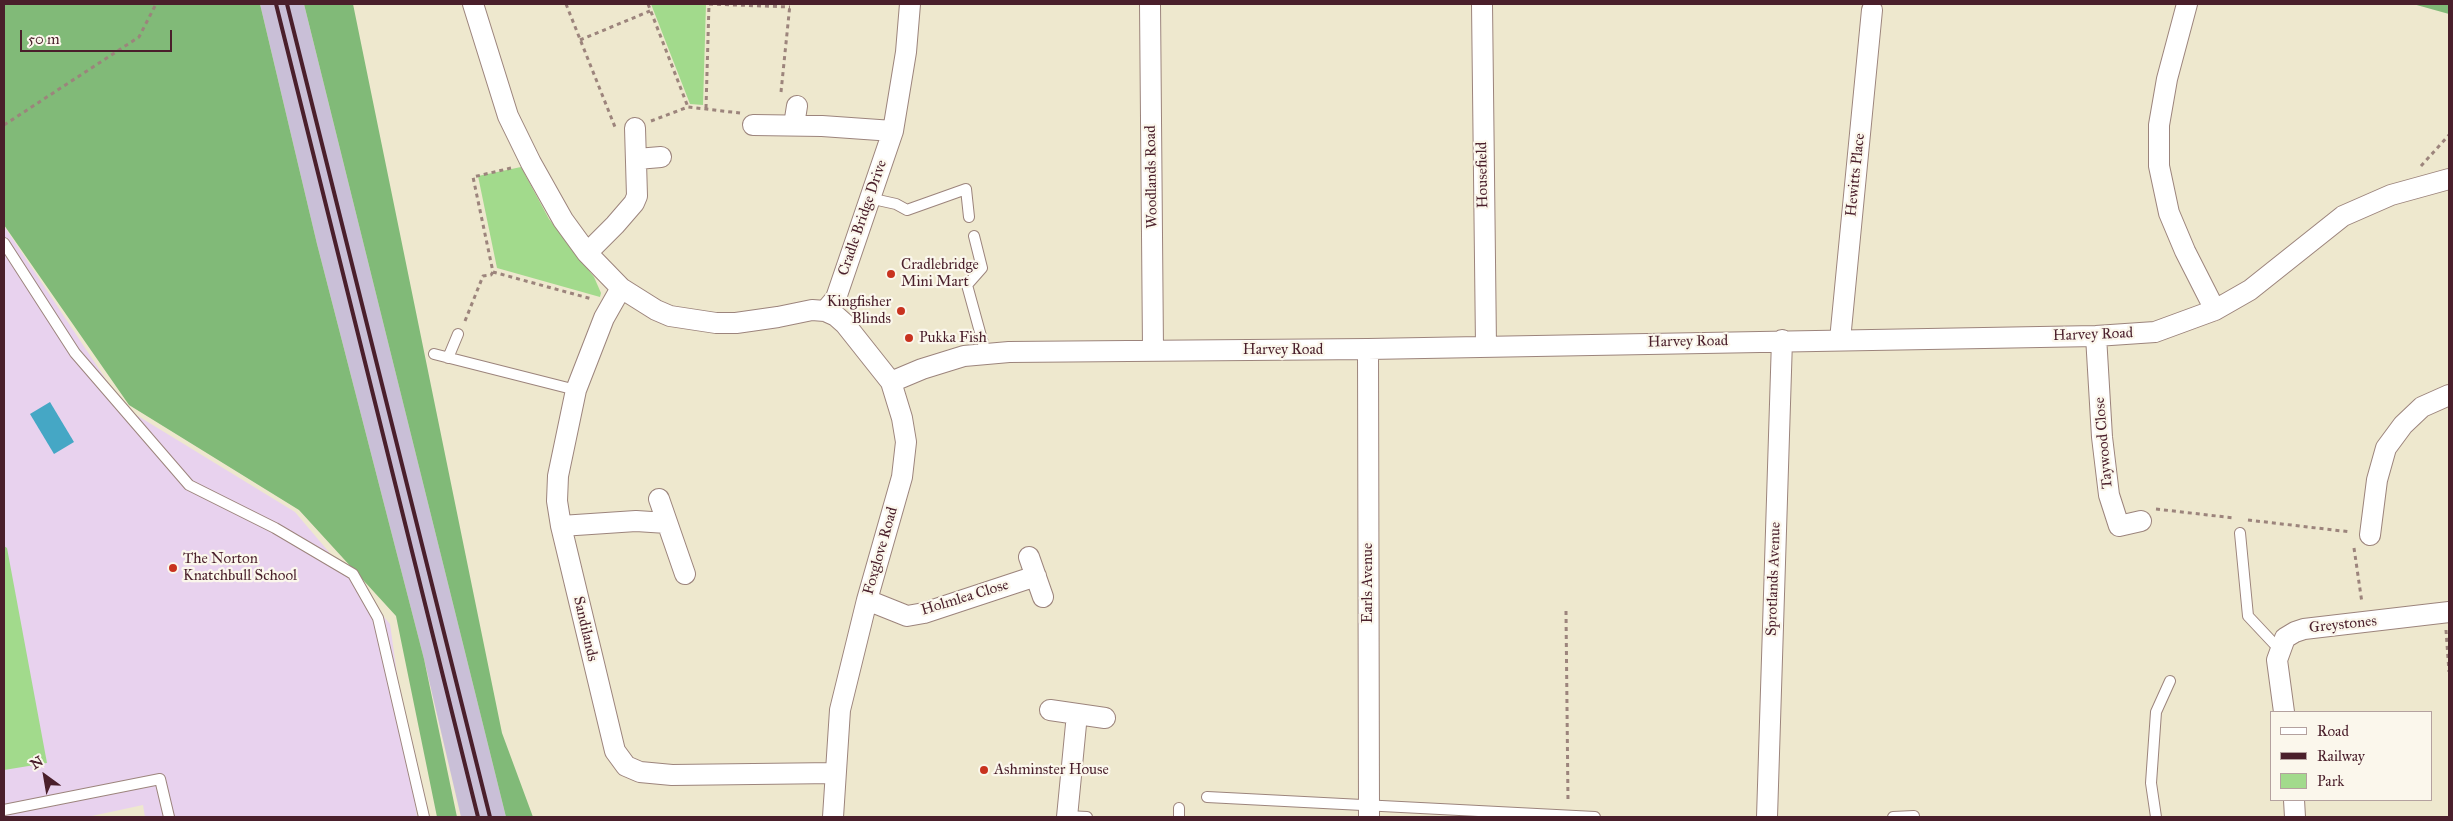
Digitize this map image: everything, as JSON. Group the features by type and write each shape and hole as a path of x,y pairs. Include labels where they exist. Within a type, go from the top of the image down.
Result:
{"street":[{"path":"473,4 508,116 531,163 563,220 587,253 621,288 635,298 670,316 716,323 754,322 812,310 825,311"},
{"name":"Cradle Bridge Drive","path":"825,311 836,298 892,131 906,52 910,4"},
{"name":"Woodlands Road","path":"1150,4 1153,350"},
{"name":"Housefield","path":"1482,4 1486,346"},
{"path":"2187,4 2167,79 2159,125 2159,166 2169,212 2185,251 2215,310"},
{"name":"Hewitts Place","path":"1840,340 1868,7"},
{"path":"786,125 797,106"},
{"path":"753,125 892,131"},
{"path":"587,253 634,204 637,196 635,128"},
{"path":"637,159 661,157"},
{"name":"Harvey Road","path":"891,382 956,358 986,354 2096,336 2155,332 2215,310 2250,290 2343,216 2391,195 2449,179"},
{"name":"Sandilands","path":"621,288 604,318 576,390 558,476 557,501 561,526 605,716 615,751 626,766 640,772 672,775 835,773"},
{"name":"Foxglove Road","path":"825,311 836,316 845,324 891,382 902,418 906,442 902,477 867,600 840,710 833,817"},
{"name":"Taywood Close","path":"2096,336 2102,437 2108,495 2119,526 2142,521"},
{"name":"Sprotlands Avenue","path":"1766,817 1782,340"},
{"name":"Earls Avenue","path":"1368,349 1368,811"},
{"path":"2361,534 2386,448 2403,425 2422,407 2449,395"},
{"path":"659,499 685,574"},
{"path":"561,526 636,521 667,523"},
{"path":"1029,557 1043,597"},
{"name":"Holmlea Close","path":"867,600 907,616 924,613 1036,576"},
{"name":"Greystones","path":"2279,648 2285,638 2304,629 2447,613"},
{"path":"2279,648 2277,660 2284,711"},
{"path":"1050,710 1105,718"},
{"path":"1067,817 1077,714"},
{"path":"2294,801 2295,817"}],"lane":[{"path":"869,198 896,204 907,210 966,189 968,217"},
{"path":"974,236 982,268 967,285 986,354"},
{"path":"4,244 75,353 189,485 275,528 353,574 378,618 424,817"},
{"path":"448,358 458,334"},
{"path":"434,354 576,390"},
{"path":"2240,532 2248,616 2279,648"},
{"path":"2156,817 2151,783 2156,712 2170,681"},
{"path":"4,810 160,779 169,817"},
{"path":"1207,797 1368,811 1596,817"},
{"path":"1893,817 1914,816"},
{"path":"1067,817 1087,817"}],"path":[{"path":"4,125 139,37 156,4"},
{"path":"566,4 616,129 635,128 688,107 747,114 753,125"},
{"path":"648,4 688,107"},
{"path":"706,108 709,4 790,5 786,125"},
{"path":"580,40 650,10"},
{"path":"2410,189 2407,178 2437,150 2449,135"},
{"path":"493,272 473,177 531,163"},
{"path":"493,272 611,306"},
{"path":"458,334 483,276 491,275 493,272"},
{"path":"2361,534 2364,622"},
{"path":"1566,611 1568,816"},
{"path":"2447,613 2449,672"}],"shaded area":[{"path":"260,4 304,4 506,817 461,817 424,659 317,244"},
{"name":"The Norton Knatchbull School","path":"4,226 125,408 295,512 390,624 417,817 145,817 143,805 87,817 4,817"}],"green space":[{"path":"4,4 260,4 317,244 424,659 457,817 437,817 396,616 299,510 129,405 4,225"},
{"path":"304,4 353,4 502,733 533,817 506,817"},
{"path":"651,4 706,4 703,105 690,104"},
{"path":"2413,4 2449,4 2449,14"},
{"path":"521,167 549,219 594,277 601,293 600,297 497,268 478,176"},
{"path":"4,546 7,548 47,763 4,770"}],"water":[{"path":"50,402 74,442 54,454 30,414"}],"railway":[{"path":"276,4 478,817"},
{"path":"287,4 490,817"}],"place":[{"name":"Cradlebridge Mini Mart","path":"891,274"},
{"name":"Kingfisher Blinds","path":"901,311"},
{"name":"Pukka Fish","path":"909,338"},
{"name":"The Norton Knatchbull School","path":"173,568"},
{"name":"Ashminster House","path":"984,770"}]}
